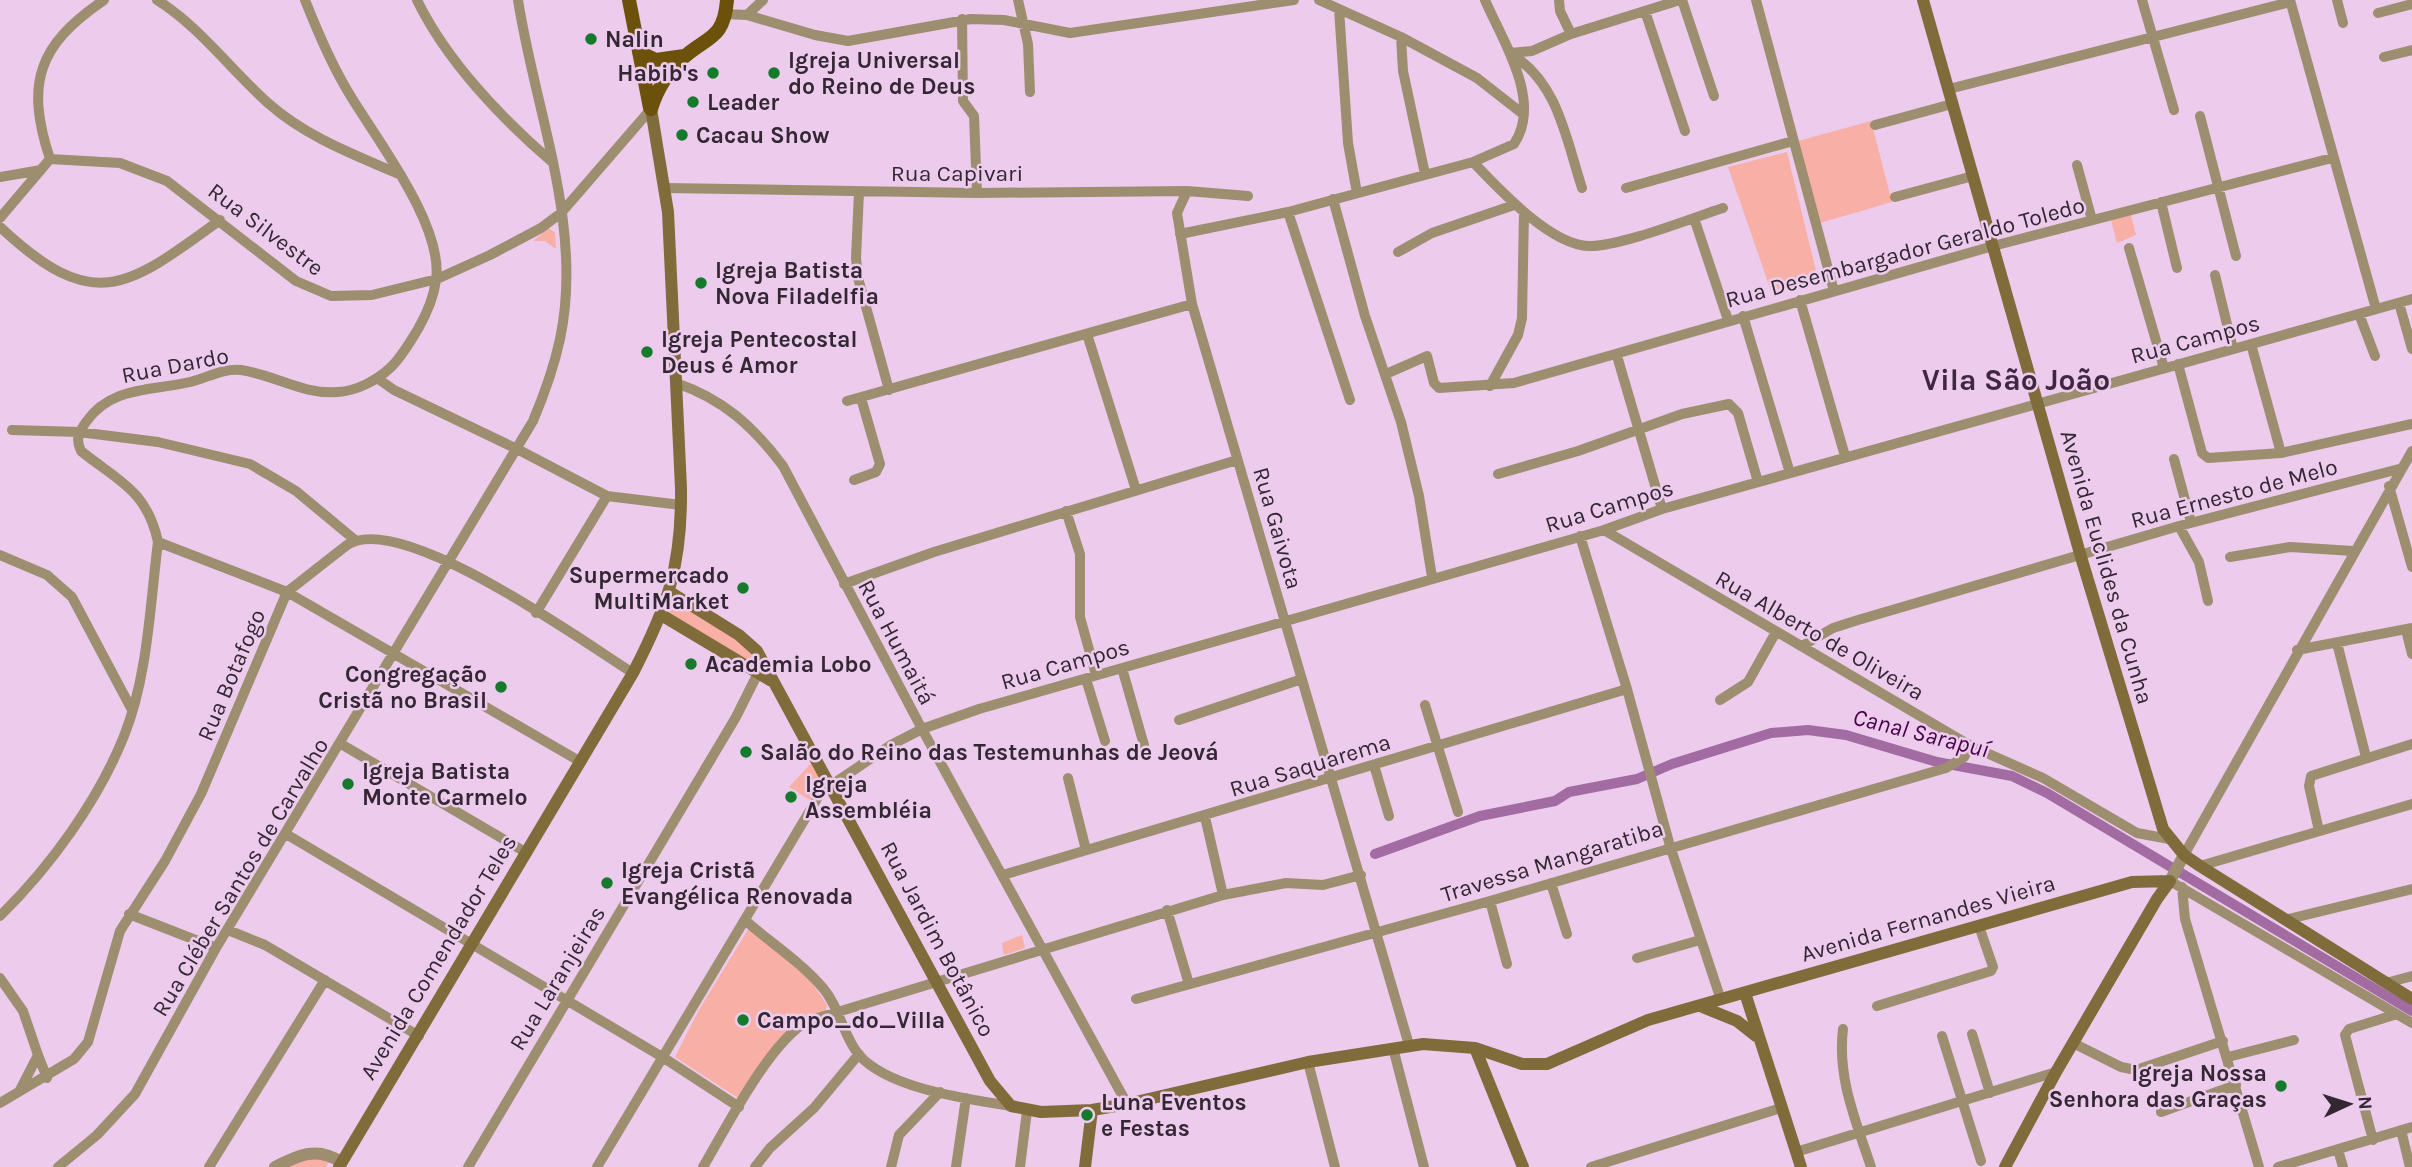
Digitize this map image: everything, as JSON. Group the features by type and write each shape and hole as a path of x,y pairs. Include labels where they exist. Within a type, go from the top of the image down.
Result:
{"main road":[{"name":"Avenida Comendador Teles","path":"343,1166 633,673 663,616 670,592 678,546 681,505 665,188 629,0"},
{"name":"Avenida Euclides da Cunha","path":"1923,0 2081,556 2156,811 2169,839 2182,859 2200,866 2412,999"},
{"path":"651,109 658,87 685,56 713,38 726,7"},
{"path":"639,52 656,60 685,56"},
{"name":"Rua Jardim Botânico","path":"670,592 739,635 757,651 763,672 831,785 990,1081 1011,1106"},
{"name":"Rua Jardim Botânico","path":"663,616 763,672"},
{"path":"2005,1167 2056,1072 2172,878"},
{"name":"Avenida Fernandes Vieira","path":"1011,1106 1027,1111 1092,1110 1308,1062 1409,1045 1435,1043 1475,1048 1522,1064 1547,1064 1648,1020 2132,882 2172,878"},
{"path":"1745,993 1801,1167"},
{"path":"1700,1006 1737,1021 1759,1039"},
{"path":"1475,1048 1523,1167"},
{"path":"1085,1167 1092,1110"}],"street":[{"path":"0,218 50,159 38,97 42,68 59,35 104,0"},
{"path":"157,0 186,22 245,82 295,124 329,143 401,175"},
{"path":"305,0 349,94 401,175 423,219 437,279"},
{"path":"417,0 441,39 495,108 551,161"},
{"name":"Rua Cléber Santos de Carvalho","path":"58,1167 97,1135 135,1094 216,947 451,561 517,449 542,398 560,338 564,257 561,213 518,0"},
{"path":"747,15 763,0"},
{"path":"1018,0 1028,44 1030,92"},
{"path":"726,7 816,35 848,41 962,19 1023,23 1070,33 1294,0"},
{"path":"1319,0 1401,37 1477,78 1522,114"},
{"path":"1180,234 1288,212 1473,162 1514,144 1522,114 1522,85 1485,0"},
{"path":"1559,0 1560,11 1571,34"},
{"path":"1510,53 1532,51 1571,34 1681,0 1714,96"},
{"path":"1756,0 1834,291"},
{"path":"2142,0 2174,110"},
{"path":"2337,0 2343,23"},
{"path":"1949,89 2290,1 2376,309"},
{"path":"2378,13 2412,4"},
{"path":"1339,9 1348,143 1357,193"},
{"path":"1645,11 1685,131"},
{"path":"962,19 962,102 974,116 977,193"},
{"path":"1401,37 1403,71 1425,174"},
{"path":"2384,57 2412,50"},
{"path":"1510,53 1527,64 1547,87 1582,188"},
{"path":"1875,125 1952,104"},
{"name":"Rua Silvestre","path":"50,159 90,159 142,170 184,191 296,281 331,296 372,295 437,279 517,242 561,213 651,109"},
{"path":"2200,116 2236,256"},
{"path":"1626,188 1793,141"},
{"name":"Rua Desembargador Geraldo Toledo","path":"1386,374 1427,356 1434,383 1439,388 1514,383 1617,356 1800,300 2332,158"},
{"path":"1473,162 1514,205 1566,239 1590,246 1723,208"},
{"path":"2077,165 2092,220"},
{"path":"0,177 41,170"},
{"path":"1895,197 1973,176"},
{"name":"Rua Capivari","path":"665,188 977,193 1187,191 1248,196"},
{"name":"Rua Gaivota","path":"1187,191 1177,213 1192,304 1360,869 1409,1045"},
{"path":"859,192 856,258 858,278 889,390"},
{"path":"1333,199 1365,316 1386,374 1411,459 1432,577"},
{"path":"2161,202 2177,268"},
{"path":"1398,252 1432,233 1514,205"},
{"path":"1288,212 1350,400"},
{"path":"1490,386 1518,335 1522,318 1524,212"},
{"path":"1694,218 1728,320"},
{"path":"0,227 53,271 92,282 115,283 137,275 176,252 220,220"},
{"path":"2129,248 2164,368"},
{"path":"2215,275 2233,349"},
{"name":"Rua Dardo","path":"79,432 93,412 113,397 193,381 225,371 253,373 301,390 350,390 377,378 392,366 412,340 425,316 437,279"},
{"name":"Rua Campos","path":"597,1167 746,921 817,797 859,764 922,729 979,709 1432,577 1604,530 1662,509 2412,299"},
{"path":"1800,300 1846,456"},
{"path":"2399,303 2412,349"},
{"path":"847,401 1192,304"},
{"path":"2358,314 2375,356"},
{"path":"1743,316 1790,473"},
{"path":"1087,334 1136,490"},
{"path":"2251,344 2281,453"},
{"path":"1617,356 1662,509"},
{"path":"2178,364 2202,453 2215,459 2281,453 2412,424"},
{"path":"377,378 394,390 607,496 681,505"},
{"name":"Rua Humaitá","path":"676,383 699,391 727,407 752,427 767,444 807,509 844,584 1127,1104"},
{"path":"854,480 876,472 880,464 861,398"},
{"path":"1498,474 1578,451 1706,408 1729,404 1738,413 1758,482"},
{"path":"12,430 79,432 158,442 250,464 296,491 355,540 412,546 451,561 633,673"},
{"path":"0,916 46,866 111,763 132,710 142,667 159,542 155,524 139,496 125,482 81,451 78,444 79,432"},
{"path":"2412,451 2389,486 2172,878 2182,887 2412,1023"},
{"path":"2174,459 2191,522"},
{"path":"844,584 1066,511 1237,460"},
{"name":"Rua Ernesto de Melo","path":"1802,646 1833,628 1857,620 2191,522 2399,469"},
{"path":"2389,486 2412,567"},
{"path":"536,613 607,496"},
{"path":"1066,511 1080,554 1080,617 1105,741"},
{"path":"2179,526 2199,562 2208,601"},
{"name":"Rua Alberto de Oliveira","path":"1604,530 1971,746 2043,778 2137,833 2169,839"},
{"path":"1580,536 1627,689 1670,846 1721,1000"},
{"name":"Rua Botafogo","path":"2,1098 47,1078 74,1059 89,1042 113,950 129,914 165,861 201,794 287,592 355,540"},
{"path":"159,542 287,592 581,762"},
{"path":"2230,557 2290,547 2353,551"},
{"path":"0,555 47,575 72,597 132,710"},
{"path":"2297,650 2409,629 2412,654"},
{"path":"1720,700 1748,682 1776,632"},
{"path":"2337,643 2367,757"},
{"path":"1122,668 1144,745"},
{"name":"Rua Laranjeiras","path":"468,1167 763,672"},
{"path":"1179,720 1302,679"},
{"name":"Rua Saquarema","path":"1003,875 1437,748 1627,689"},
{"path":"1425,705 1458,812"},
{"path":"341,744 527,853"},
{"path":"2319,831 2309,786 2311,776 2412,744"},
{"name":"Travessa Mangaratiba","path":"1136,999 1490,901 1670,846 1946,768 1959,760 1971,746"},
{"path":"1374,765 1390,816"},
{"path":"1068,778 1086,850"},
{"path":"2200,866 2412,804"},
{"path":"1205,817 1223,895"},
{"path":"286,834 664,1058 738,1107"},
{"path":"704,1167 738,1107 793,1030 808,1021 1167,910 1223,895 1286,883 1323,885 1360,869"},
{"path":"1551,883 1567,934"},
{"path":"2182,887 2185,919 2259,1167"},
{"path":"2285,920 2412,889"},
{"path":"1490,901 1507,964"},
{"path":"1167,910 1189,984"},
{"path":"129,914 216,947"},
{"path":"746,921 818,982 859,1054 896,1078 940,1092 1011,1106"},
{"path":"1877,1006 1991,971 1993,967 1979,926"},
{"path":"228,930 253,939 419,1037"},
{"path":"1637,958 1700,940"},
{"path":"2386,983 2412,976"},
{"path":"0,978 23,1011 47,1078"},
{"path":"209,1167 325,980"},
{"path":"2372,1140 2345,1035 2349,1029 2397,1014"},
{"path":"1843,1029 1841,1063 1844,1084 1871,1167"},
{"path":"1972,1034 1990,1093"},
{"path":"1942,1036 1981,1161"},
{"path":"2228,1057 2294,1040"},
{"path":"2073,1043 2121,1067 2136,1070 2223,1041"},
{"path":"1393,1048 1424,1167"},
{"path":"755,1167 770,1149 814,1108 859,1054"},
{"path":"20,1090 38,1055"},
{"path":"1308,1062 1335,1167"},
{"path":"1796,1152 2056,1072"},
{"path":"2161,1112 2236,1086"},
{"path":"891,1167 899,1135 940,1092"},
{"path":"956,1167 966,1098"},
{"path":"1591,1167 1781,1108"},
{"path":"1020,1167 1027,1111"},
{"path":"2278,1167 2412,1127"},
{"path":"2401,1130 2410,1167"},
{"path":"2338,1150 2343,1167"},
{"path":"275,1167 311,1152 327,1153 343,1166"}],"shaded area":[{"path":"1871,121 1892,202 1820,223 1798,141"},
{"path":"1787,152 1818,279 1771,291 1728,167"},
{"path":"2131,215 2136,235 2117,243 2111,220"},
{"path":"549,228 555,233 556,249 545,241 533,241"},
{"path":"677,599 749,649 755,657 753,663 665,615 672,600"},
{"path":"815,759 827,778 818,805 789,787"},
{"name":"Campo_do_Villa","path":"749,928 811,981 827,1005 825,1012 798,1029 738,1098 675,1057 699,1010"},
{"path":"1022,935 1025,948 1004,955 1002,943"},
{"path":"331,1158 326,1167 281,1167 297,1159"}],"waterway":[{"name":"Canal Sarapuí","path":"1375,854 1480,816 1555,801 1569,792 1637,779 1672,764 1771,733 1808,730 1846,735 1937,762 2012,776 2047,793 2412,1011"}],"place":[{"name":"Nalin","path":"591,39"},
{"name":"Habib's","path":"713,73"},
{"name":"Igreja Universal do Reino de Deus","path":"774,73"},
{"name":"Leader","path":"693,102"},
{"name":"Cacau Show","path":"682,135"},
{"name":"Igreja Batista Nova Filadelfia","path":"701,283"},
{"name":"Igreja Pentecostal Deus é Amor","path":"647,352"},
{"name":"Supermercado MultiMarket","path":"743,588"},
{"name":"Academia Lobo","path":"691,664"},
{"name":"Congregação Cristã no Brasil","path":"501,687"},
{"name":"Salão do Reino das Testemunhas de Jeová","path":"746,752"},
{"name":"Igreja Batista Monte Carmelo","path":"348,784"},
{"name":"Igreja Assembléia","path":"791,797"},
{"name":"Igreja Cristã Evangélica Renovada","path":"607,883"},
{"name":"Campo_do_Villa","path":"743,1020"},
{"name":"Igreja Nossa Senhora das Graças","path":"2281,1086"},
{"name":"Luna Eventos e Festas","path":"1087,1115"}],"district":[{"name":"Vila São João","path":"2016,380"}]}
